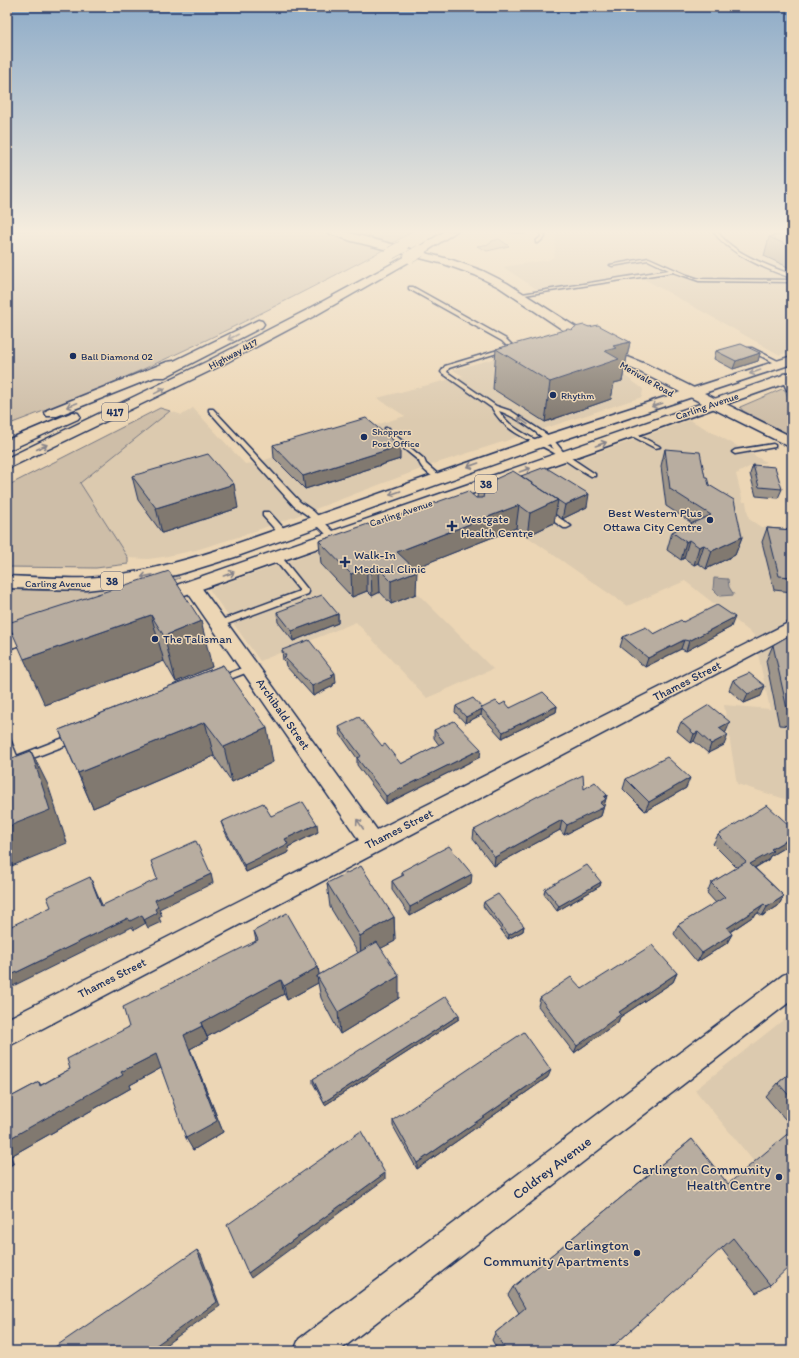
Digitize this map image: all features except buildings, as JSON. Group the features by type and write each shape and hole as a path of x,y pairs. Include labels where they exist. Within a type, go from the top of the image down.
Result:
{"main road":[{"name":"Highway 417","path":"7,464 223,360 346,294"},
{"name":"Merivale Road","path":"518,295 568,333 610,355 620,365 707,406 792,443"},
{"name":"417","path":"7,446 119,396 270,318"},
{"path":"17,426 199,354"},
{"name":"Carling Avenue","path":"7,582 86,584 150,576 212,559 438,477 543,441 686,396 786,362"},
{"name":"Carling Avenue","path":"136,605 334,537 500,483 564,456 707,406 791,380"},
{"name":"Merivale Road","path":"707,406 792,458"},
{"path":"7,642 64,627"}],"street":[{"name":"Archibald Street","path":"192,587 373,842"},
{"name":"Thames Street","path":"7,1033 792,626"},
{"name":"Coldrey Avenue","path":"311,1351 792,984"}],"lane":[{"path":"422,294 504,340 511,349 522,355"},
{"path":"518,295 522,294"},
{"path":"742,345 786,362"},
{"path":"518,347 447,367 444,370 447,374 494,407 509,412 543,441 593,475"},
{"path":"494,407 497,416 543,441 564,456"},
{"path":"211,410 297,504 318,520 334,537"},
{"path":"387,429 387,432 422,460 423,465 438,477"},
{"path":"630,433 657,447"},
{"path":"735,452 773,446"},
{"path":"535,506 567,526"},
{"path":"266,514 283,533"},
{"path":"219,624 305,592 277,557"},
{"path":"213,683 250,668"},
{"path":"7,742 11,763 81,735"}],"shaded area":[{"path":"7,294 298,294 151,366 103,387 7,425"},
{"path":"672,294 792,294 792,351 780,355"},
{"path":"554,342 607,365 628,378 643,389 642,397 434,464 238,537 196,550 163,557 148,559 128,558 80,483 170,411 182,415 193,408 245,464 255,463 405,416 377,398 463,376 453,370"},
{"path":"782,389 785,390 792,408 792,436 743,411 740,407"},
{"path":"160,408 170,411 80,483 128,558 128,564 96,568 7,567 7,486"},
{"path":"690,420 766,462 749,467 736,474 743,502 746,502 749,519 761,527 792,529 792,831 785,799 737,784 724,705 770,709 754,635 685,581 627,606 473,499 480,494"},
{"path":"360,536 493,669 427,698 356,622 260,661 209,589"},
{"path":"178,576 180,578 126,596 7,628 7,589 51,591 93,589 156,581"},
{"path":"714,578 728,579 729,587 734,595 720,596 713,589"},
{"path":"792,1013 792,1208 695,1090"}],"place":[{"name":"Ball Diamond 02","path":"73,356"},
{"name":"Rhythm","path":"553,395"},
{"name":"Shoppers Post Office","path":"364,437"},
{"name":"Best Western Plus Ottawa City Centre","path":"710,520"},
{"name":"Westgate Health Centre","path":"452,526"},
{"name":"Walk-In Medical Clinic","path":"345,562"},
{"name":"The Talisman","path":"155,639"},
{"name":"Carlington Community Health Centre","path":"779,1177"},
{"name":"Carlington Community Apartments","path":"637,1253"}]}
